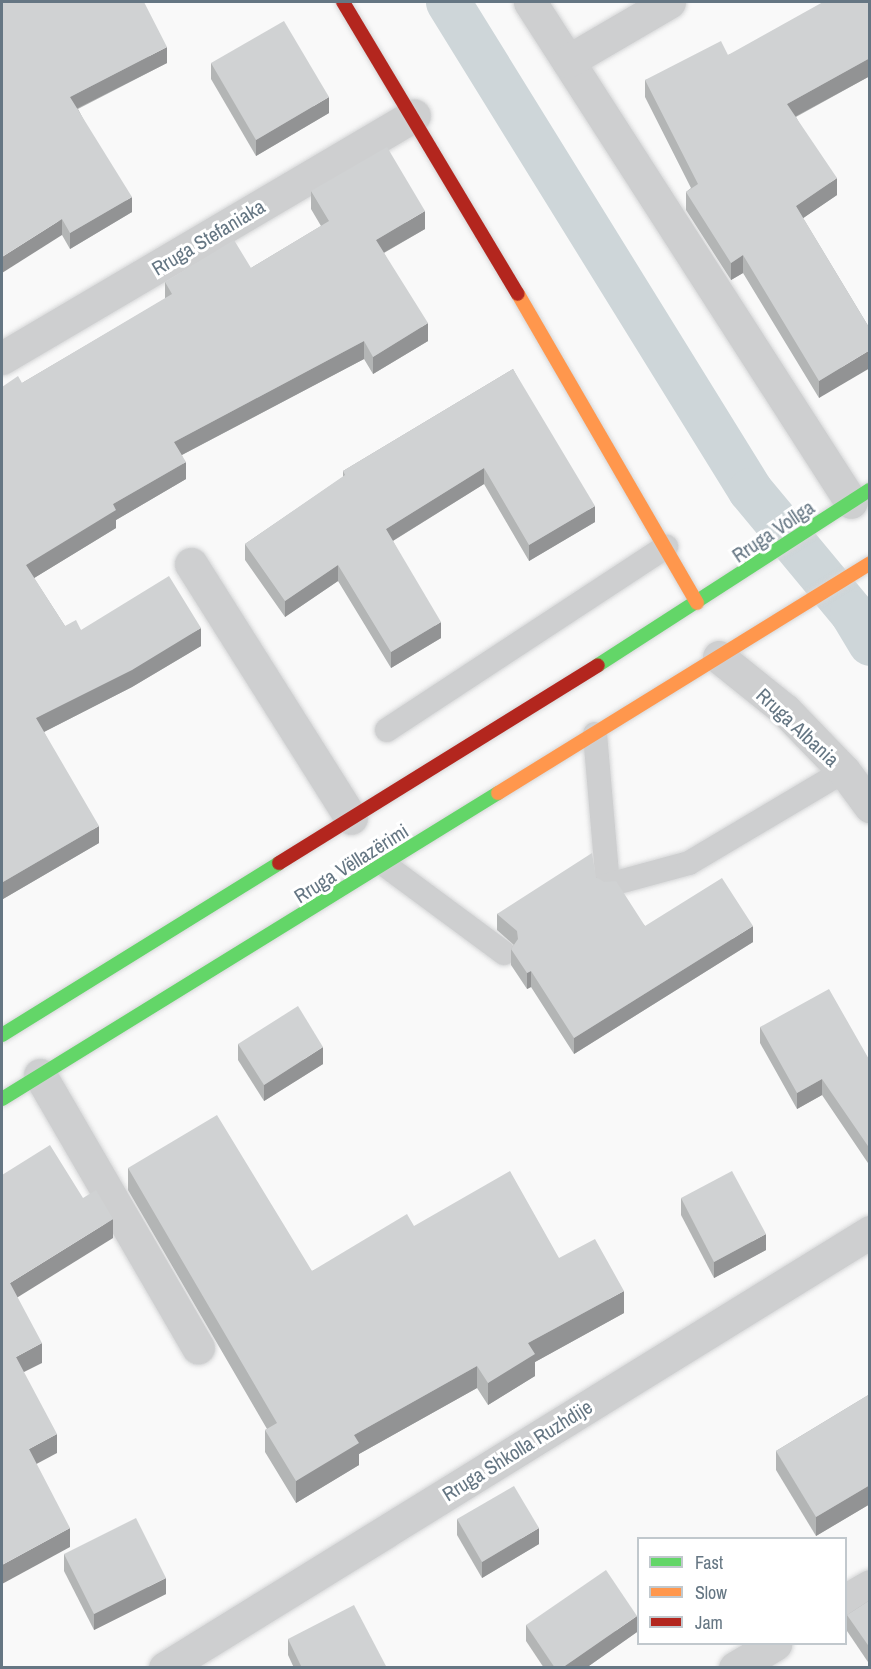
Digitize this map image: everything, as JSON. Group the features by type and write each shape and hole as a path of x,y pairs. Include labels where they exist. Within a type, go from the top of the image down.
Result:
{"main road":[{"path":"343,2 414,115 697,603"},
{"name":"Rruga Vollga","path":"697,603 852,501"},
{"path":"719,657 864,567"},
{"name":"Rruga Vëllazërimi","path":"2,1035 697,603"},
{"name":"Rruga Vëllazërimi","path":"2,1099 719,657"}],"street":[{"path":"530,2 852,501"},
{"path":"568,61 669,2"},
{"name":"Rruga Stefaniaka","path":"2,358 414,115"},
{"path":"190,564 351,818"},
{"name":"Rruga Albania","path":"719,657 785,710 844,771 870,806"},
{"path":"40,1075 198,1348"},
{"name":"Rruga Shkolla Ruzhdije","path":"165,1668 870,1232"},
{"path":"847,1599 870,1586"},
{"path":"735,1668 773,1645"}],"lane":[{"path":"387,730 666,547"},
{"path":"595,734 608,885 689,863 844,771"},
{"path":"385,865 504,953"}],"building":[{"path":"2,2 144,2 167,47 70,97 132,197 70,233 62,219 2,257"},
{"path":"823,2 870,2 870,58 787,104 837,178 796,206 870,329 870,350 819,381 743,255 731,263 686,192 698,184 645,80 721,41 728,55"},
{"path":"284,21 329,97 256,140 211,63"},
{"path":"387,147 425,211 376,240 428,323 373,357 364,341 174,442 186,462 113,504 116,510 26,565 65,626 76,620 81,630 169,576 201,628 132,670 36,718 99,826 3,882 2,387 18,376 22,383 172,294 165,282 234,240 251,268 329,221 311,191"},
{"path":"513,369 595,506 529,545 484,468 386,529 441,622 391,652 338,565 285,601 245,544 345,475 343,471"},
{"path":"592,853 596,877 604,882 616,881 645,926 722,878 753,926 574,1038 531,971 527,973 511,949 518,939 517,931 497,914"},
{"path":"829,989 870,1061 870,1149 822,1079 797,1093 760,1027"},
{"path":"298,1006 323,1047 264,1085 238,1044"},
{"path":"217,1115 312,1271 407,1214 414,1226 510,1171 559,1258 595,1239 624,1291 528,1343 535,1354 488,1383 477,1366 354,1435 359,1443 296,1481 265,1430 277,1423 128,1168"},
{"path":"50,1145 83,1198 96,1190 113,1219 10,1283 42,1343 16,1357 57,1434 29,1449 70,1528 2,1565 2,1175"},
{"path":"732,1171 766,1234 714,1262 681,1198"},
{"path":"870,1394 870,1485 816,1517 776,1451"},
{"path":"514,1486 539,1528 482,1562 457,1519"},
{"path":"136,1518 166,1578 94,1614 64,1554"},
{"path":"606,1570 637,1616 562,1668 555,1668 526,1625"},
{"path":"870,1600 870,1648 847,1615"},
{"path":"354,1605 387,1668 302,1668 288,1639"}],"waterway":[{"path":"448,2 750,490 852,613 870,643"}],"traffic: fast":[{"path":"598,665 870,490"},
{"path":"2,1099 498,793"},
{"path":"2,1035 279,863"}],"traffic: slow":[{"path":"518,294 697,603"},
{"path":"498,793 870,563"}],"traffic: jam":[{"path":"343,2 518,294"},
{"path":"279,863 598,665"}]}
